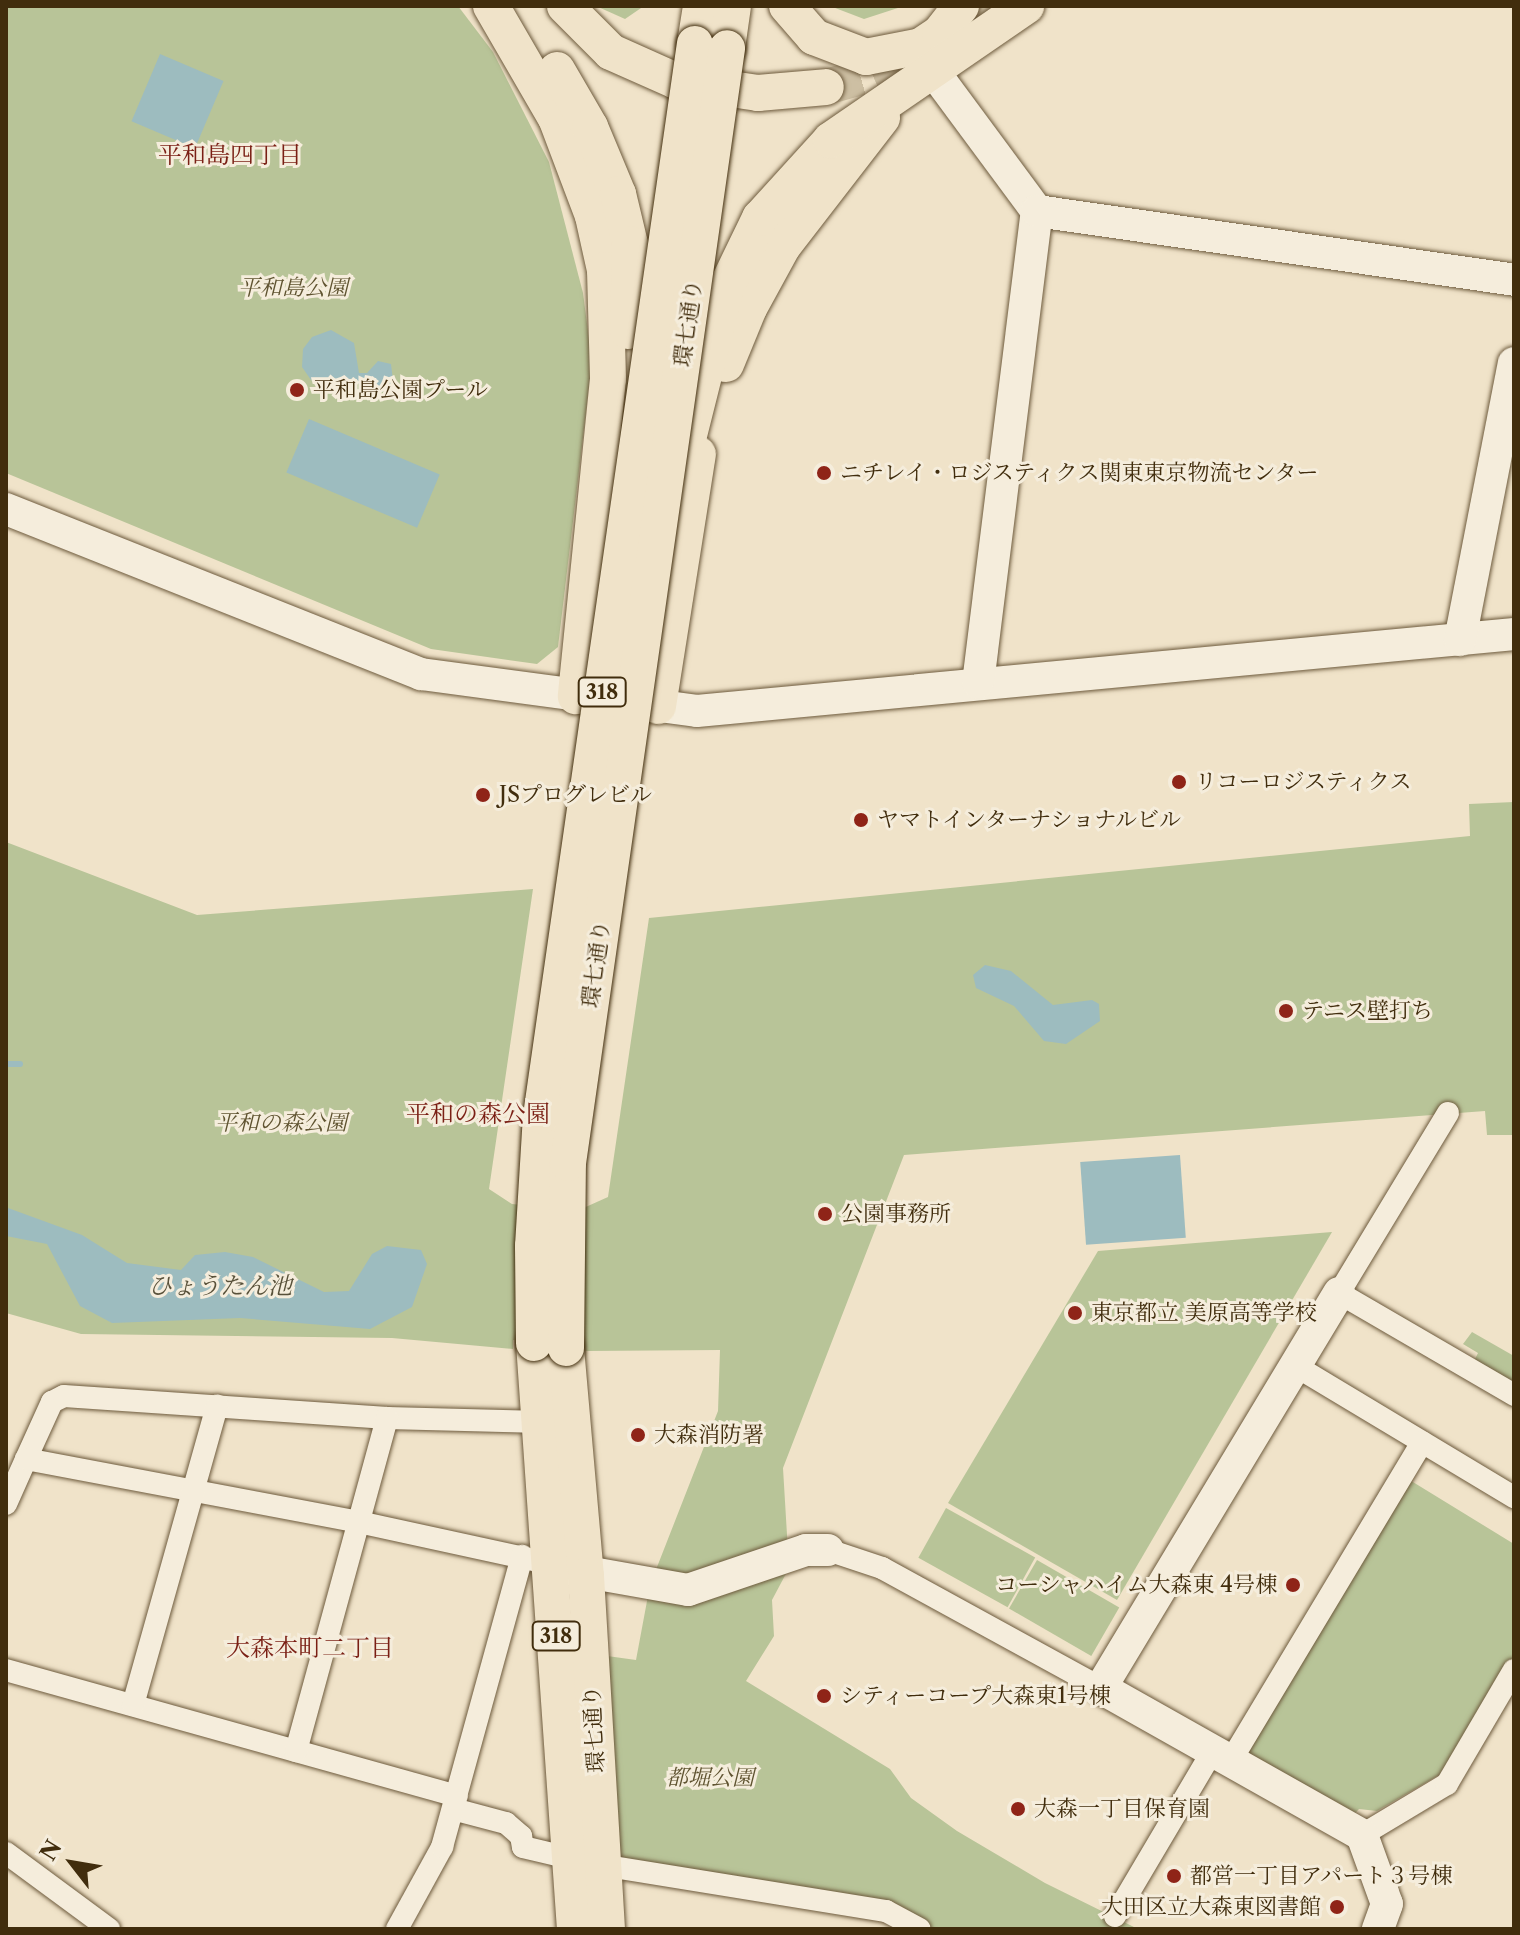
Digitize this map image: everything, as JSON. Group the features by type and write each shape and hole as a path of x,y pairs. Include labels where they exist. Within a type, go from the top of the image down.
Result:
{"main road":[{"path":"491,6 556,118 593,216 605,270 608,379 576,696"},
{"path":"507,6 546,54 590,127 626,225 631,277 636,571"},
{"path":"565,6 611,52 676,81 758,93 826,87"},
{"name":"環七通り","path":"701,6 711,46"},
{"name":"環七通り","path":"607,1929 585,1861 537,1560 542,1422 568,1163 636,571 711,46 733,6"},
{"path":"787,6 814,37 866,57 921,46 940,33 961,6"},
{"path":"636,571 726,288 744,242 808,161 858,120 934,72 1026,6"},
{"path":"658,706 689,491 733,346 783,246 897,97"},
{"name":"環七通り","path":"550,1345 586,1576 585,1861 575,1929"}],"street":[{"path":"934,72 1037,211 978,683"},
{"path":"1037,211 1514,280"},
{"path":"1460,640 1514,363"},
{"path":"6,509 421,674 697,711 1514,634"},
{"path":"1101,1688 1448,1113"},
{"path":"1339,1293 1514,1395"},
{"path":"1294,1365 1514,1497"},
{"path":"6,1504 52,1402 64,1396 387,1418 542,1422"},
{"path":"133,1705 217,1406"},
{"path":"296,1751 387,1418"},
{"path":"1115,1916 1221,1757 1422,1442"},
{"path":"26,1459 359,1522 537,1560 586,1576 688,1590 806,1550 828,1550 882,1568 1362,1835 1387,1904 1384,1927"},
{"path":"397,1929 442,1847 537,1560"},
{"path":"6,1670 296,1751 455,1803 506,1823 521,1836 523,1847 585,1861 852,1904 912,1927"},
{"path":"1362,1835 1447,1784 1514,1670"},
{"path":"6,1853 109,1929"}],"green space":[{"name":"平和島公園","path":"6,6 458,6 493,52 549,162 583,293 592,362 558,647 537,664 431,649 6,473"},
{"path":"596,6 644,6 625,19"},
{"path":"830,6 904,6 864,19"},
{"name":"平和の森公園","path":"1514,802 1514,1135 1487,1135 1485,1111 904,1155 783,1468 789,1568 772,1600 774,1636 746,1681 890,1769 911,1798 957,1831 1045,1883 1138,1929 926,1929 613,1863 600,1655 636,1660 650,1585 718,1411 720,1350 587,1351 513,1340 513,1349 392,1338 81,1334 6,1313 6,842 197,915 533,889 489,1189 512,1204 579,1210 608,1197 649,918 1470,836 1469,804"},
{"path":"1332,1232 1117,1600 948,1503 1098,1251"},
{"path":"1472,1332 1514,1356 1514,1392 1471,1367 1478,1353 1463,1344"},
{"path":"1408,1479 1514,1544 1514,1661 1497,1695 1439,1775 1377,1811 1359,1809 1350,1819 1242,1759"},
{"path":"946,1508 1035,1557 1008,1607 918,1558"},
{"path":"1037,1560 1119,1608 1091,1656 1009,1608"}],"water":[{"path":"160,54 224,81 195,148 131,121"},
{"path":"331,330 354,343 359,373 367,373 378,361 391,364 394,388 381,392 368,384 345,384 328,389 311,380 302,367 303,349 312,337"},
{"path":"309,419 440,474 417,528 286,472"},
{"path":"985,965 1011,971 1053,1005 1092,1000 1099,1004 1100,1021 1066,1044 1044,1041 1014,1006 976,988 973,975"},
{"path":"1180,1155 1186,1238 1086,1245 1080,1162"},
{"name":"ひょうたん池","path":"8,1208 82,1235 127,1263 181,1270 195,1255 225,1252 253,1257 324,1292 349,1291 372,1254 387,1246 421,1250 427,1264 412,1307 370,1329 240,1318 112,1323 80,1306 47,1244 6,1236"}],"waterway":[{"path":"6,1064 20,1064"}],"tunnel":[{"path":"826,87 872,74 930,48 988,6"}],"place":[{"name":"平和島公園プール","path":"297,390"},
{"name":"ニチレイ・ロジスティクス関東東京物流センター","path":"824,473"},
{"name":"リコーロジスティクス","path":"1179,782"},
{"name":"JSプログレビル","path":"483,795"},
{"name":"ヤマトインターナショナルビル","path":"861,820"},
{"name":"テニス壁打ち","path":"1286,1011"},
{"name":"公園事務所","path":"825,1214"},
{"name":"東京都立 美原高等学校","path":"1075,1313"},
{"name":"大森消防署","path":"638,1435"},
{"name":"コーシャハイム大森東 4号棟","path":"1293,1585"},
{"name":"シティーコープ大森東1号棟","path":"824,1696"},
{"name":"大森一丁目保育園","path":"1018,1809"},
{"name":"都営一丁目アパート３号棟","path":"1174,1876"},
{"name":"大田区立大森東図書館","path":"1337,1907"}],"district":[{"name":"平和島四丁目","path":"230,155"},
{"name":"平和の森公園","path":"478,1114"},
{"name":"大森本町二丁目","path":"310,1648"}],"park label":[{"name":"都堀公園","path":"710,1778"}]}
